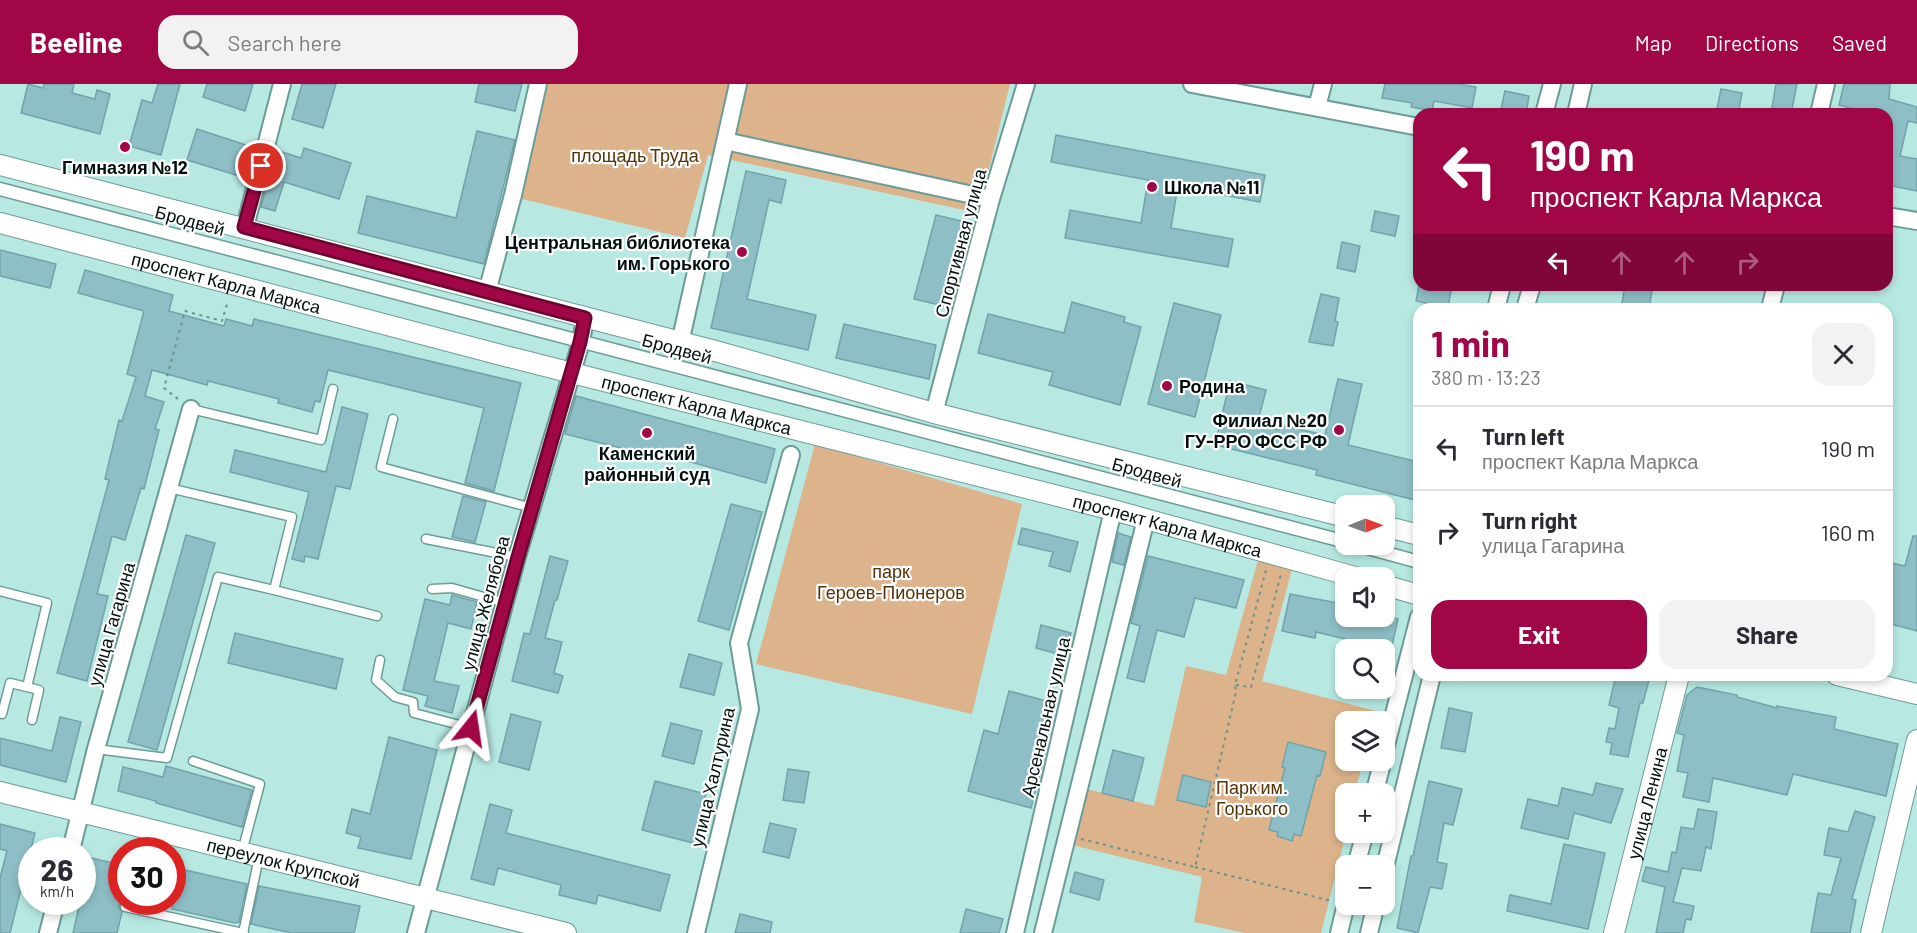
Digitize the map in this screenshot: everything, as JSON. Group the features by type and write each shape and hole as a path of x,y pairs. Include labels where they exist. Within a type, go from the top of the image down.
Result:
{"street":[{"path":"244,227 282,84"},
{"path":"487,292 513,195 538,84"},
{"path":"680,343 738,84"},
{"name":"Спортивная улица","path":"934,413 1026,84"},
{"path":"1192,84 1413,126"},
{"path":"1317,107 1323,84"},
{"path":"1546,108 1552,84"},
{"path":"1577,108 1583,84"},
{"path":"1820,108 1826,84"},
{"path":"725,141 992,199"},
{"path":"0,165 720,352 934,413 1335,514"},
{"name":"Бродвей","path":"0,189 1335,539"},
{"path":"1893,217 1917,221"},
{"name":"проспект Карла Маркса","path":"0,223 571,373 1113,510 1335,571"},
{"name":"улица Желябова","path":"417,933 505,603 585,318"},
{"name":"улица Гагарина","path":"74,837 191,409"},
{"name":"улица Халтурина","path":"696,933 750,709 739,643 791,455"},
{"name":"Арсенальная улица","path":"1015,933 1113,510"},
{"path":"1043,933 1146,519"},
{"path":"1395,529 1413,533"},
{"path":"1393,555 1413,560"},
{"path":"1395,588 1413,593"},
{"path":"1395,711 1413,640"},
{"path":"1388,855 1431,681"},
{"name":"улица Ленина","path":"1614,933 1677,681"},
{"path":"1862,681 1917,694"},
{"path":"1871,933 1917,740"},
{"name":"переулок Крупской","path":"0,792 566,933"},
{"path":"48,933 53,915"},
{"path":"1339,933 1340,915"},
{"path":"1369,933 1374,915"}],"lane":[{"path":"191,409 321,440 333,389"},
{"path":"393,419 381,467 532,508"},
{"path":"169,488 292,517 274,590"},
{"path":"426,540 518,557"},
{"path":"96,749 167,758 218,577 377,616"},
{"path":"432,589 452,588 505,603"},
{"path":"0,591 47,603 27,687"},
{"path":"380,660 376,680 395,697 413,702 414,713 471,728"},
{"path":"2,714 10,683 39,690 32,720"},
{"path":"165,915 244,933 250,855 260,784 193,761"}],"path":[{"path":"191,409 164,388 186,311 222,321 233,284"},
{"path":"1195,867 1236,692 1235,685 1278,554"},
{"path":"1235,685 1251,687 1278,554"},
{"path":"1066,836 1335,902"}],"green space":[{"name":"площадь Труда","path":"548,84 1010,84 978,213 708,155 685,238 522,199"},
{"name":"парк Героев-Пионеров","path":"815,444 1022,504 972,714 756,664"},
{"name":"Парк им. Горького","path":"1260,553 1294,562 1262,681 1376,711 1335,711 1335,771 1360,771 1358,783 1335,783 1335,843 1344,843 1340,855 1335,855 1335,877 1321,933 1245,933 1194,922 1202,877 1064,843 1079,787 1154,806 1186,666 1226,675"}],"building":[{"path":"28,84 43,88 44,84 74,84 72,93 95,99 97,90 110,94 100,134 21,113"},
{"path":"158,84 180,84 161,155 129,146 142,100 152,103"},
{"path":"207,84 253,84 245,111 203,97"},
{"path":"302,84 336,84 323,128 292,119"},
{"path":"479,84 522,84 515,111 475,102"},
{"path":"1385,84 1459,84 1476,87 1472,108 1434,101 1433,108 1416,108 1411,107 1412,103 1382,98"},
{"path":"1776,84 1797,84 1792,108 1772,108"},
{"path":"1844,84 1890,84 1889,99 1917,107 1917,123 1908,121 1900,156 1917,159 1917,191 1893,186 1893,108 1850,108 1839,105"},
{"path":"1721,89 1742,93 1739,108 1717,108"},
{"path":"1505,91 1529,96 1527,108 1501,108"},
{"path":"197,129 246,145 236,175 187,160"},
{"path":"477,131 515,140 484,264 358,233 367,196 456,218"},
{"path":"1056,135 1265,175 1260,202 1178,186 1171,228 1233,239 1228,267 1065,238 1070,210 1141,223 1148,180 1051,162"},
{"path":"304,148 351,163 339,199 284,182 275,211 261,207 276,150 301,158"},
{"name":"Центральная библиотека им. Горького","path":"746,171 786,180 781,203 769,200 747,299 816,315 808,350 711,328"},
{"path":"1375,211 1399,216 1395,236 1371,231"},
{"path":"936,215 970,223 948,307 914,299"},
{"path":"1342,242 1360,246 1355,272 1337,268"},
{"path":"0,250 56,264 50,288 0,276"},
{"path":"85,270 173,295 169,311 224,326 226,319 252,326 254,319 521,383 494,491 465,483 484,408 328,370 320,402 315,401 312,412 278,403 279,399 208,381 207,385 152,370 145,396 164,402 155,429 159,430 144,489 141,488 125,540 112,536 97,594 108,596 87,681 57,673 109,480 105,479 119,420 122,421 136,377 127,374 144,311 78,293"},
{"path":"1418,291 1451,291 1449,303 1416,301"},
{"path":"1624,291 1652,291 1650,303 1622,303"},
{"path":"1321,294 1339,298 1335,321 1338,322 1333,346 1309,342"},
{"path":"1072,302 1125,317 1124,322 1141,327 1120,405 1049,385 1053,372 978,353 988,314 1064,333"},
{"path":"1174,303 1221,315 1195,417 1148,404"},
{"path":"844,324 936,345 929,379 836,358"},
{"path":"1338,379 1362,384 1348,445 1413,461 1413,499 1316,475 1317,470 1215,445 1230,381 1266,390 1257,425 1279,430 1281,425 1325,435"},
{"path":"576,396 775,449 766,483 673,457 672,461 565,434"},
{"path":"342,407 368,414 350,489 336,486 318,559 305,556 304,562 292,559 309,492 230,472 235,450 326,472"},
{"path":"463,496 486,502 475,542 452,537"},
{"path":"731,504 762,512 729,630 698,621"},
{"path":"1022,528 1078,542 1070,572 1049,566 1053,552 1018,544"},
{"path":"1118,533 1131,537 1124,565 1112,562"},
{"path":"186,535 215,543 157,750 128,742"},
{"path":"1913,536 1917,536 1917,631 1893,625 1893,563 1905,566"},
{"path":"550,556 568,561 545,638 562,642 554,673 563,676 558,693 512,681 524,633 530,634"},
{"path":"1148,556 1244,580 1236,608 1195,598 1184,637 1157,630 1144,682 1127,678 1140,626 1131,623"},
{"path":"1290,594 1335,602 1335,627 1395,627 1395,618 1398,619 1393,639 1345,639 1316,632 1315,638 1282,631"},
{"path":"452,595 477,602 471,629 448,623 434,681 459,686 452,713 425,706 428,696 403,690 425,599 450,605"},
{"path":"1041,625 1071,633 1065,656 1036,648"},
{"path":"235,633 343,659 336,689 228,663"},
{"path":"689,654 722,663 714,695 680,687"},
{"path":"1615,681 1649,681 1643,703 1640,703 1628,757 1610,754 1612,743 1606,742 1609,728 1615,729 1619,708 1609,705"},
{"path":"1697,687 1737,695 1737,697 1777,708 1777,706 1836,717 1834,729 1898,744 1886,796 1793,774 1787,795 1713,778 1709,802 1683,797 1688,773 1677,771 1684,735 1677,733 1687,695"},
{"path":"1009,691 1054,703 1043,745 1047,746 1031,808 968,791 984,730 998,734"},
{"path":"1449,708 1472,713 1465,752 1441,748"},
{"path":"511,714 541,722 529,770 499,762"},
{"path":"60,717 81,722 66,782 0,765 0,738 52,751"},
{"path":"671,723 702,731 694,764 662,756"},
{"path":"389,737 437,750 411,859 358,848 361,837 346,833 352,809 370,814"},
{"path":"1288,742 1326,752 1320,776 1317,775 1301,836 1294,834 1292,841 1277,836 1278,832 1269,830 1285,768 1282,767"},
{"path":"1113,750 1144,758 1133,801 1102,793"},
{"path":"166,766 252,790 242,827 118,791 123,767 163,777"},
{"path":"788,769 809,772 804,803 783,800"},
{"path":"1183,775 1211,782 1206,807 1177,800"},
{"path":"655,781 706,794 693,843 642,830"},
{"path":"1429,781 1462,789 1453,825 1444,823 1437,862 1447,864 1442,889 1430,887 1418,933 1397,928"},
{"path":"1596,783 1623,789 1611,823 1574,813 1568,839 1521,828 1528,799 1558,806 1562,788 1593,795"},
{"path":"490,804 512,810 506,833 670,875 660,911 598,895 596,904 559,895 561,885 498,868 494,885 471,879"},
{"path":"1698,809 1717,812 1711,849 1706,847 1701,871 1682,868 1673,902 1694,906 1691,920 1686,919 1683,933 1656,933 1665,887 1642,881 1646,867 1668,872 1672,852 1676,853 1681,827 1694,829"},
{"path":"1855,811 1875,817 1852,899 1856,900 1850,933 1811,933 1818,893 1831,895 1841,858 1824,855 1829,828 1848,832"},
{"path":"770,823 796,829 789,858 763,852"},
{"path":"0,824 35,833 34,837 18,837 18,901 10,933 0,933 0,878 7,851 0,849"},
{"path":"1564,844 1605,853 1588,929 1507,911 1510,895 1551,904"},
{"path":"96,859 108,862 108,915 121,915 117,933 73,933 77,915 96,915"},
{"path":"186,870 247,884 239,922 186,912"},
{"path":"1075,872 1104,880 1099,900 1070,892"},
{"path":"259,886 360,906 354,933 292,933 251,924"},
{"path":"966,909 1003,919 999,933 960,933"},
{"path":"740,914 772,922 770,933 735,933"}],"place":[{"name":"Гимназия №12","path":"125,147"},
{"name":"Школа №11","path":"1152,187"},
{"name":"Центральная библиотека им. Горького","path":"742,252"},
{"name":"Родина","path":"1167,386"},
{"name":"Филиал №20 ГУ-РРО ФСС РФ","path":"1339,430"},
{"name":"Каменский районный суд","path":"647,433"}],"route":[{"path":"261,166 244,227 585,318 471,728"}]}
